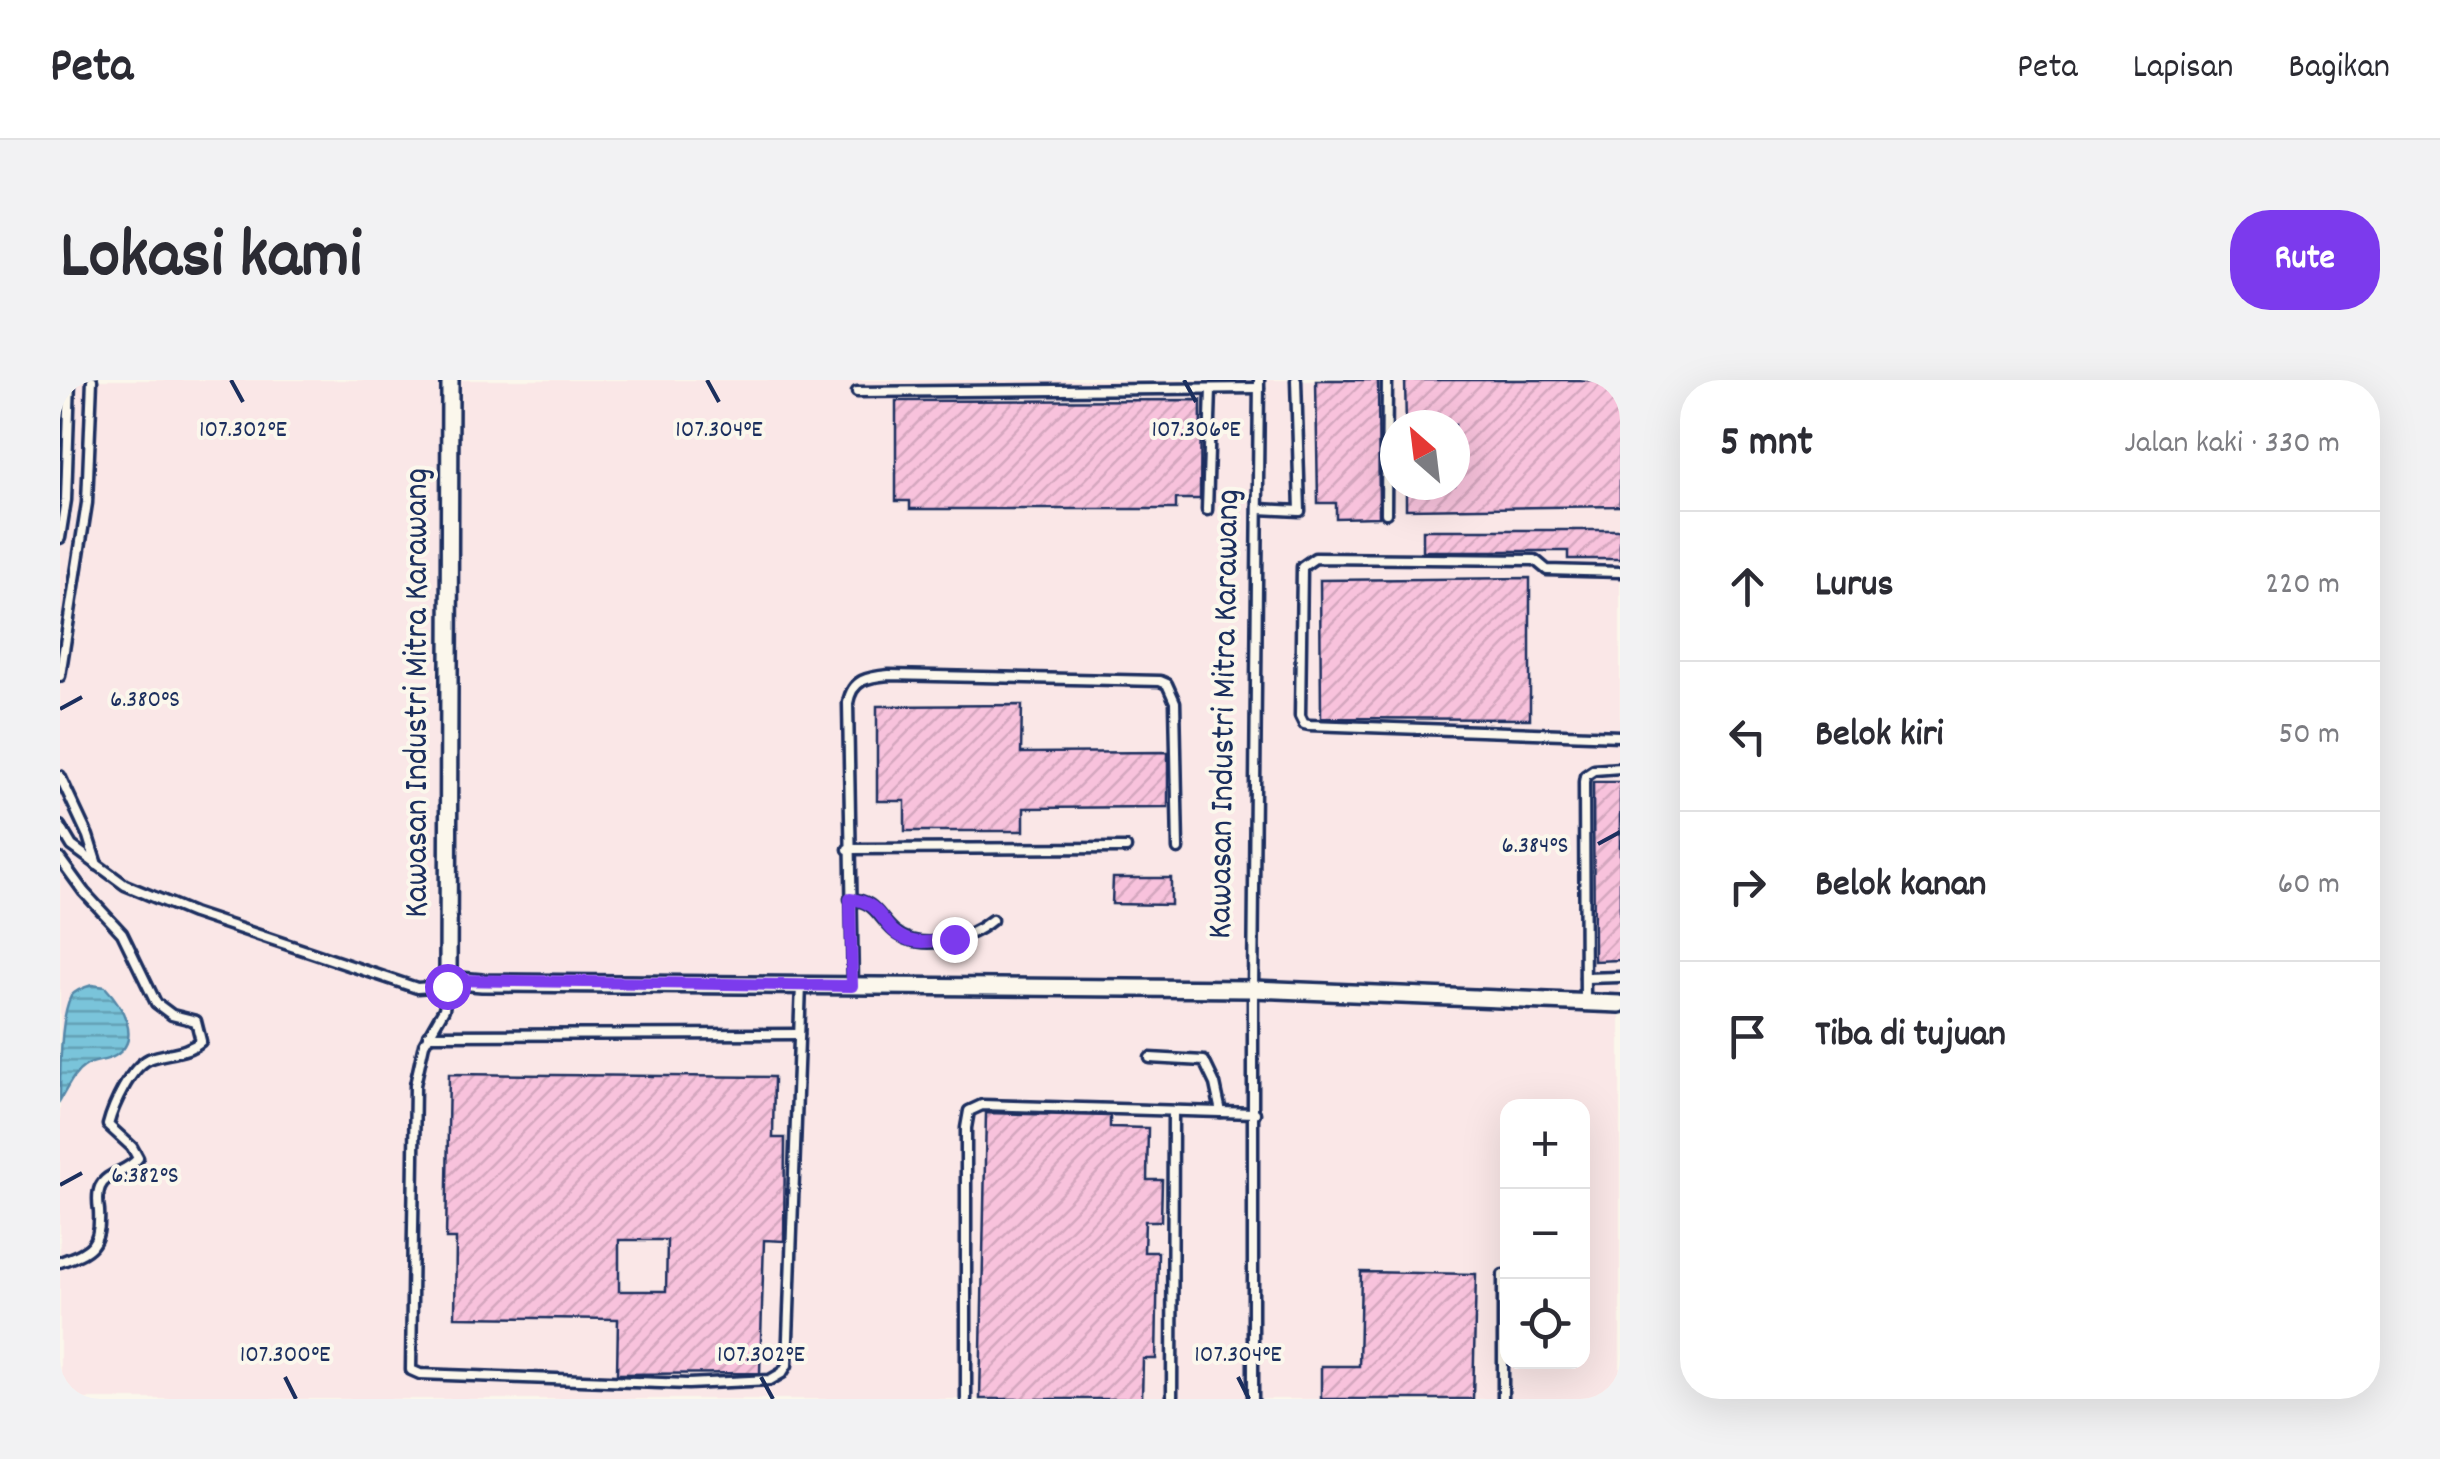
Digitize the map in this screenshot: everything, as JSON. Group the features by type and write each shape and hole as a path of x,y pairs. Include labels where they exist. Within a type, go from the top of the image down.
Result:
{"street":[{"name":"Kawasan Industri Mitra Karawang","path":"450,380 448,983 1253,989 1620,1004"}],"lane":[{"path":"60,538 66,500 70,380"},
{"path":"60,676 87,502 92,380"},
{"path":"1258,509 1300,511 1296,380"},
{"path":"1386,513 1387,380"},
{"path":"857,392 1211,389 1259,384"},
{"name":"Kawasan Industri Mitra Karawang","path":"1253,1399 1259,384"},
{"path":"1207,510 1211,389"},
{"path":"66,500 87,502"},
{"path":"1620,572 1546,570 1535,560 1498,558 1315,558 1302,568 1300,716 1310,726 1620,736"},
{"path":"852,986 849,693 870,677 1152,679 1167,684 1175,702 1178,849"},
{"path":"1586,1004 1584,782 1585,776 1594,770 1620,768"},
{"path":"60,776 97,865"},
{"path":"60,826 72,846 125,886 193,913 417,988 448,983 444,1009 428,1036 415,1085 410,1370 420,1374 688,1384 770,1380 788,1365 801,985"},
{"path":"848,848 1126,848"},
{"path":"60,859 122,933 156,1004 172,1015 196,1022 201,1042 192,1049 140,1065 112,1110 108,1125 138,1158 100,1187 100,1227 95,1243 84,1253 60,1262"},
{"path":"850,899 876,907 889,927 907,940 970,936 992,920"},
{"path":"1585,978 1620,977"},
{"path":"428,1036 799,1034"},
{"path":"1150,1058 1204,1060 1222,1112"},
{"path":"966,1399 964,1236 966,1128 970,1111 982,1105 1255,1113"},
{"path":"1172,1112 1172,1399"},
{"path":"1503,1279 1504,1399"}],"shaded area":[{"path":"60,380 1620,380 1620,1399 60,1399"}],"water":[{"path":"92,985 105,987 117,1003 126,1022 128,1040 115,1056 80,1070 60,1100 67,1005 73,994"}],"building":[{"path":"1316,380 1378,380 1379,517 1336,518 1336,503 1318,503"},
{"path":"1405,380 1620,380 1620,506 1406,509 1406,500 1470,500 1470,410 1406,410"},
{"path":"1201,400 1200,499 1176,499 1176,509 910,509 910,501 896,501 896,401"},
{"path":"1423,530 1620,530 1620,559 1568,559 1568,551 1423,551"},
{"path":"1530,578 1530,719 1321,718 1320,580"},
{"path":"1022,705 1021,753 1168,752 1168,807 1024,808 1024,831 905,831 905,801 877,801 877,706"},
{"path":"1593,782 1620,782 1620,960 1594,961"},
{"path":"1113,878 1171,878 1171,905 1112,904"},
{"path":"449,1074 774,1077 773,1138 785,1138 784,1241 764,1240 760,1373 617,1374 618,1319 455,1317 456,1239 446,1239","holes":["619,1240 667,1240 666,1291 619,1291"]},
{"path":"986,1113 1110,1116 1110,1127 1148,1128 1147,1180 1162,1180 1161,1221 1145,1221 1144,1252 1158,1252 1156,1359 1143,1359 1142,1399 980,1399"},
{"path":"1361,1272 1476,1274 1473,1399 1321,1399 1321,1366 1359,1366"}],"route":[{"path":"447,986 448,980 852,986 850,899 876,907 889,927 907,940 954,939"}]}
